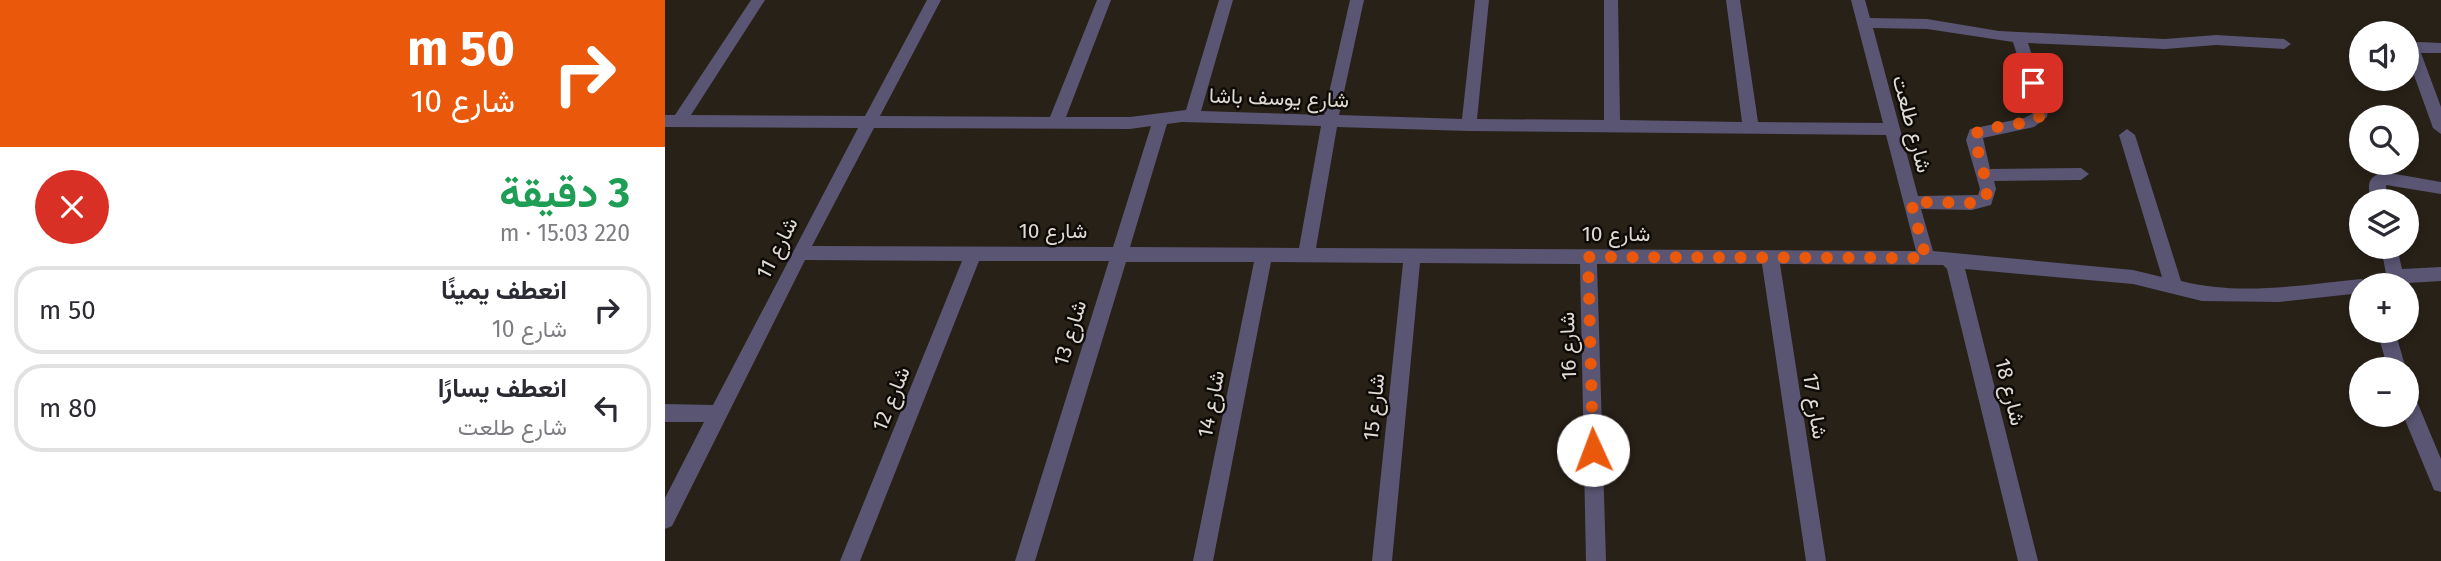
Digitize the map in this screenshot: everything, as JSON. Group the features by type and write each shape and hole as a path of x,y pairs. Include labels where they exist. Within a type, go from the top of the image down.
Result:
{"street":[{"path":"672,121 758,0"},
{"name":"شارع 11","path":"665,519 800,253 934,0"},
{"path":"1056,122 1104,0"},
{"path":"1192,117 1226,0"},
{"path":"1306,255 1330,121 1357,0"},
{"path":"1469,125 1482,0"},
{"path":"1611,0 1612,126"},
{"path":"1734,0 1751,128"},
{"name":"شارع طلعت","path":"1858,0 1926,258"},
{"path":"1864,23 1927,24 1979,34 2165,44 2215,40 2284,44"},
{"path":"1911,202 1979,203 1988,195 1974,140 1976,133 2034,121 2041,112 2018,36"},
{"path":"2441,48 2418,47 2413,51 2441,128"},
{"name":"شارع يوسف باشا","path":"672,121 1130,123 1192,117 1469,125 1892,129"},
{"name":"شارع 13","path":"1024,561 1161,119"},
{"path":"2127,135 2173,288"},
{"path":"1984,174 2081,174"},
{"path":"2377,189 2376,182 2384,178 2441,188"},
{"name":"شارع 10","path":"800,253 1926,258"},
{"name":"شارع 12","path":"850,561 974,253"},
{"name":"شارع 14","path":"1203,561 1264,256"},
{"name":"شارع 15","path":"1382,561 1412,257"},
{"name":"شارع 16","path":"1588,257 1596,561"},
{"name":"شارع 17","path":"1770,258 1816,561"},
{"path":"1926,258 2133,277 2202,294 2229,296 2279,295 2349,287"},
{"name":"شارع 18","path":"1951,261 1957,270 2028,561"},
{"path":"2419,277 2441,274"},
{"path":"665,413 719,414"},
{"path":"2418,427 2441,483"}],"route":[{"path":"1593,450 1588,257 1926,258 1911,202 1979,203 1985,200 1988,189 1974,136 1980,130 2034,121 2039,117 2041,106 2033,83"}]}
